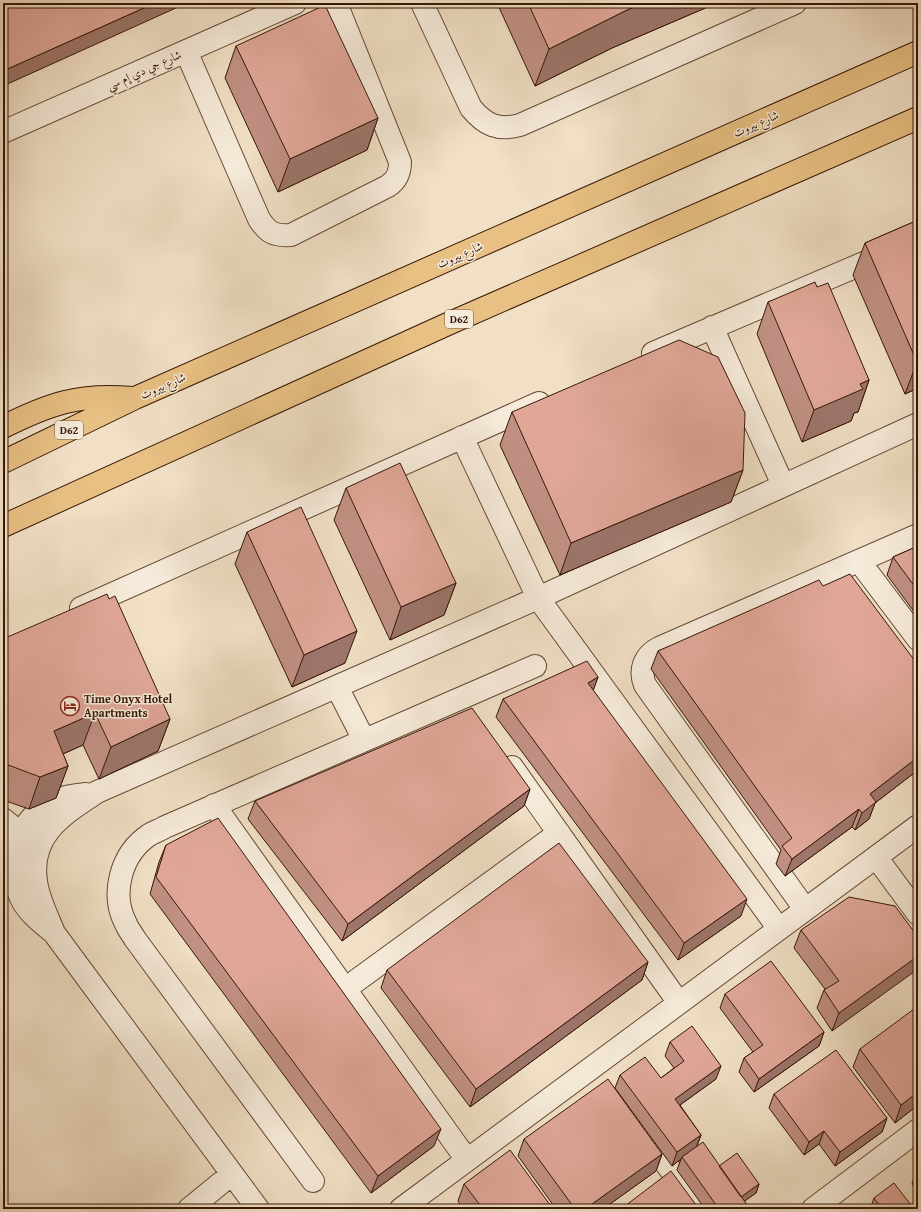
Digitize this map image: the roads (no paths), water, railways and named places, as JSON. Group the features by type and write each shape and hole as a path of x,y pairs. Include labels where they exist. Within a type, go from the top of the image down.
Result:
{"main road":[{"name":"شارع بيروت","path":"3,462 135,398 918,52"},
{"name":"D62","path":"3,526 450,323 918,118"},
{"path":"3,427 28,414 63,402 81,398 135,398"}],"street":[{"path":"186,51 259,219 264,227 272,233 281,236 291,235 388,186 398,176 400,169 400,162 336,3"},
{"path":"422,3 471,108 485,122 502,128 520,125 794,3"},
{"name":"شارع جي دي إم سي","path":"3,132 288,4"},
{"path":"880,70 918,44"},
{"path":"634,362 712,327 918,240"},
{"path":"712,327 782,485"},
{"path":"61,617 555,396"},
{"path":"54,933 36,882 35,862 40,844 50,828 63,814 97,792 538,598 918,424"},
{"path":"462,437 538,598 779,929"},
{"path":"805,910 645,685 642,672 646,658 659,648 918,535"},
{"path":"859,561 918,639"},
{"path":"313,1181 125,923 119,904 119,885 124,866 134,849 148,836 214,805 535,666"},
{"path":"337,687 364,740"},
{"path":"463,697 476,715"},
{"path":"501,751 680,1003"},
{"path":"97,792 71,795 56,800 37,813 30,820 21,834 15,850 15,883 21,898 30,912 54,933 258,1209"},
{"path":"214,805 468,1160"},
{"path":"3,819 21,834"},
{"path":"401,1209 918,826"},
{"path":"346,989 559,833"},
{"path":"876,857 918,914"},
{"path":"593,1067 607,1085"},
{"path":"630,1116 700,1209"},
{"path":"813,1209 918,1130"},
{"path":"189,1209 232,1174"}],"place":[{"name":"Time Onyx Hotel Apartments","path":"70,706"}]}
